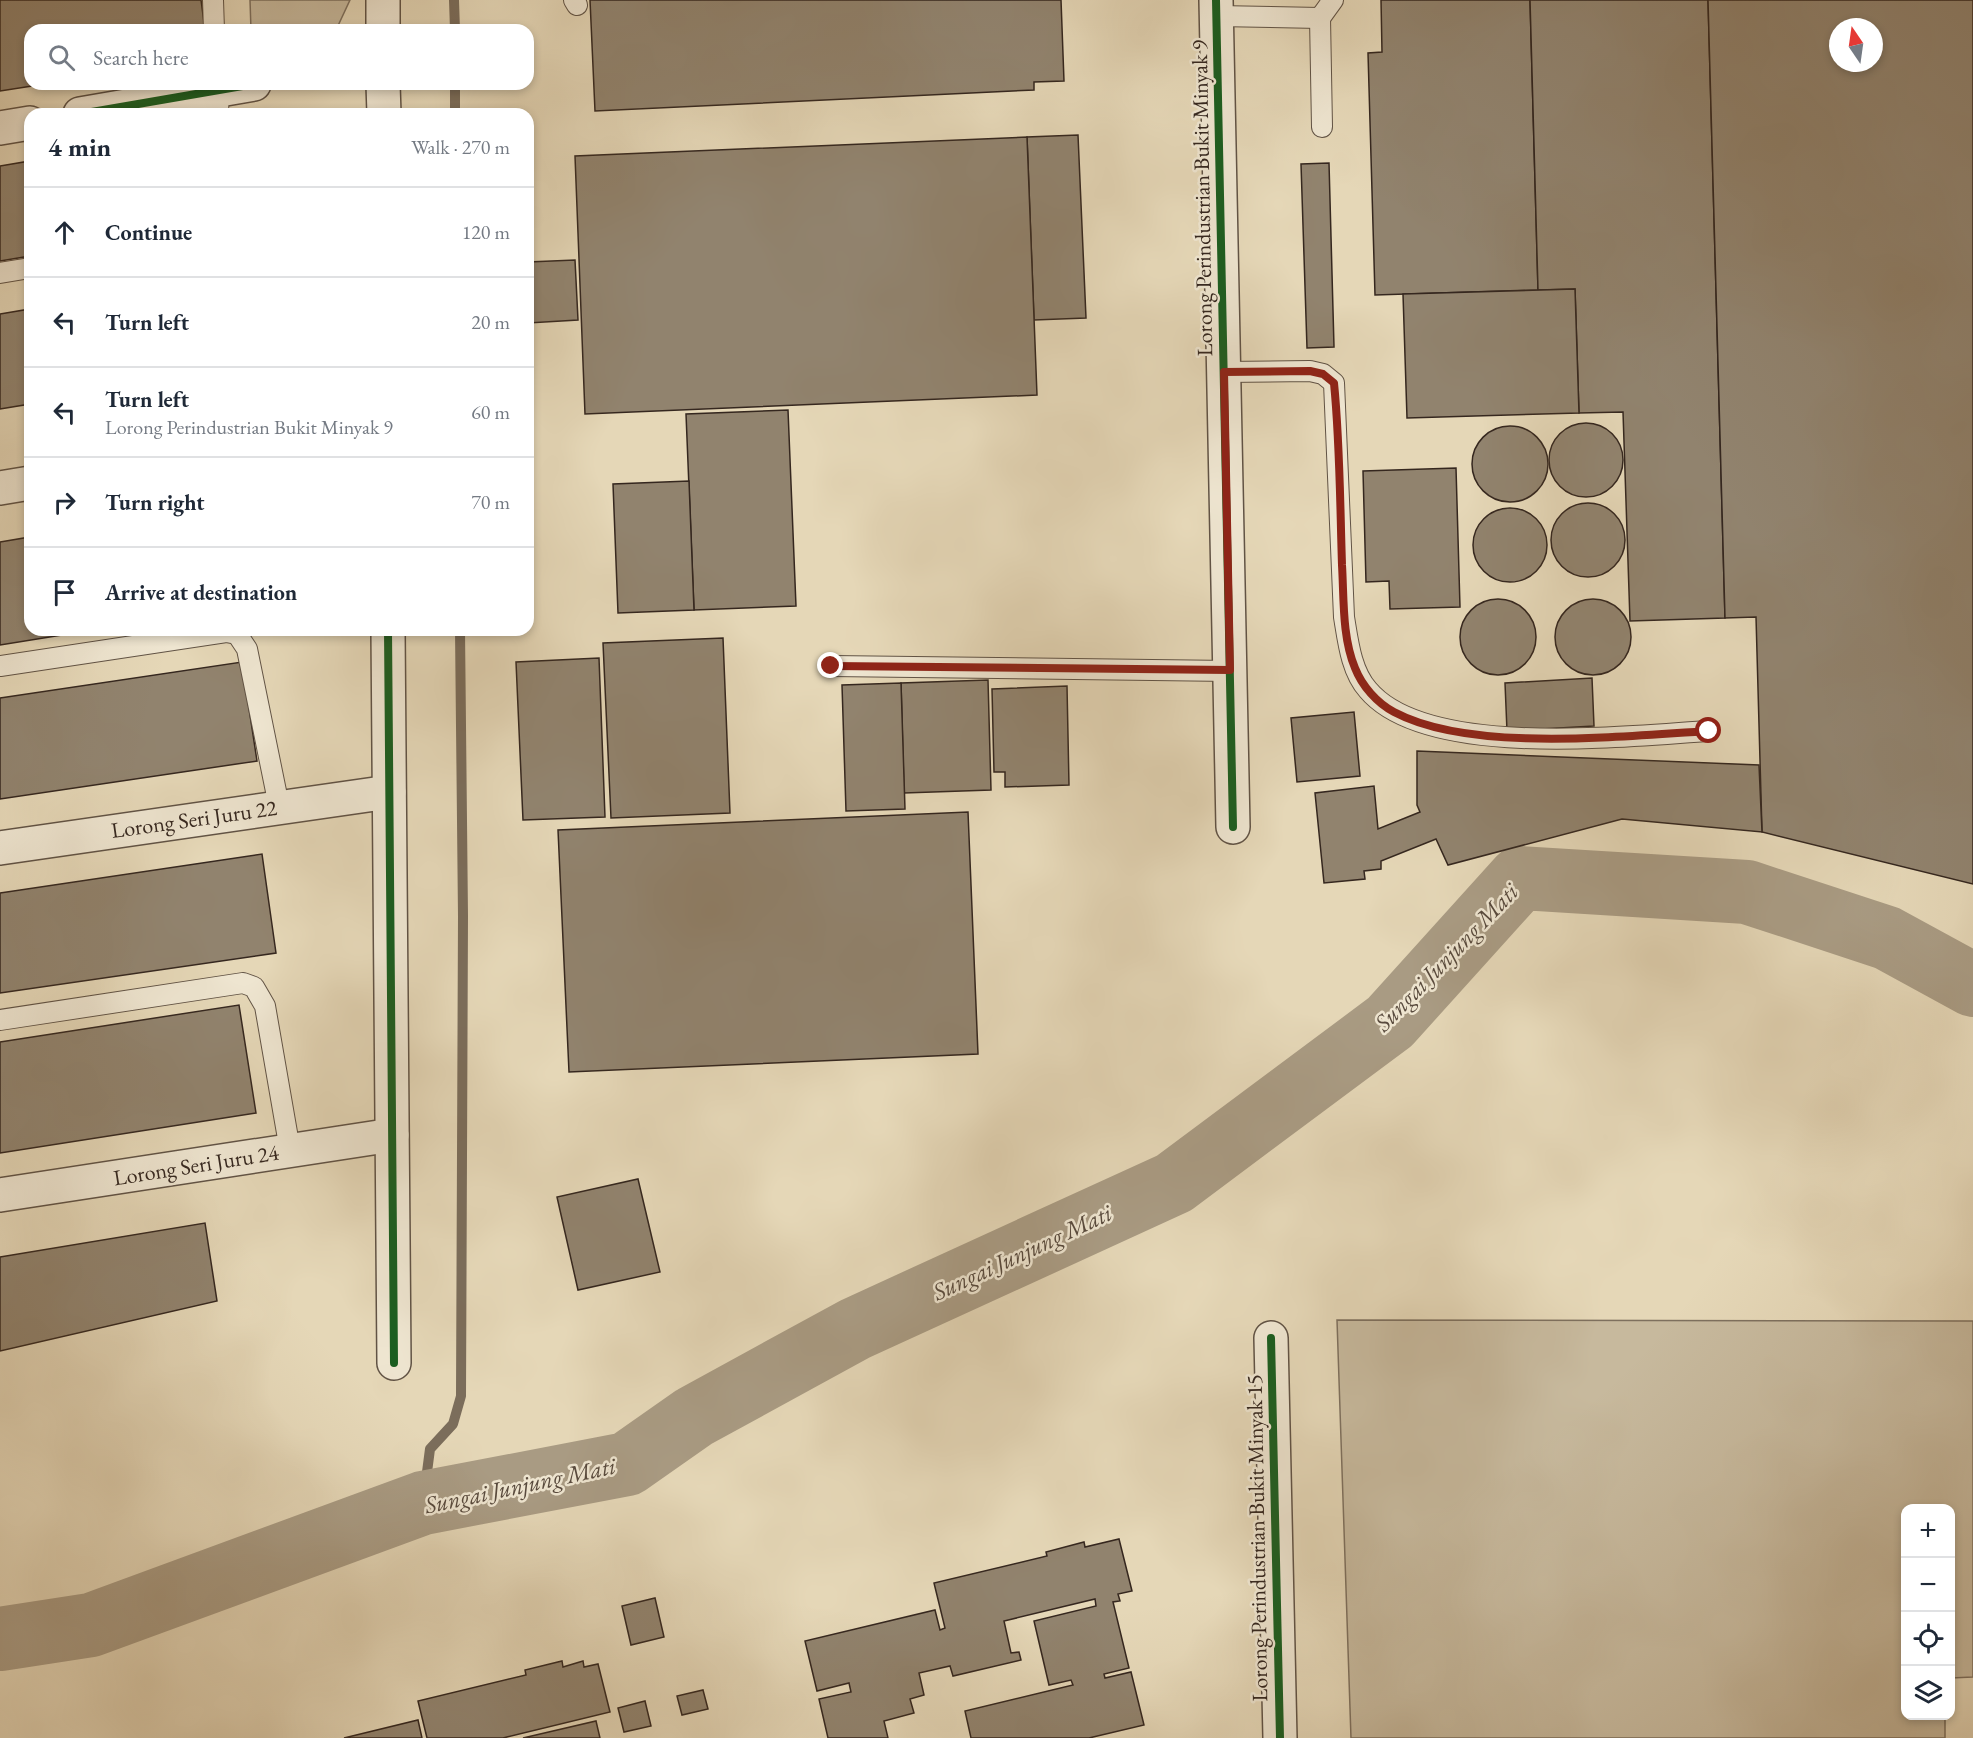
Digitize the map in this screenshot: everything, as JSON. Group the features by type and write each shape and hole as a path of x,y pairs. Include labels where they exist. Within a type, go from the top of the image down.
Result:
{"street":[{"path":"383,0 383,24"},
{"name":"Lorong Perindustrian Bukit Minyak 9","path":"1216,8 1233,827"},
{"path":"126,108 219,96 236,90"},
{"path":"383,90 384,108"},
{"path":"0,128 24,124"},
{"path":"0,488 24,484"},
{"path":"388,636 394,1363"},
{"name":"Lorong Seri Juru 22","path":"0,848 279,806 389,792"},
{"name":"Lorong Seri Juru 24","path":"0,1195 392,1136"},
{"name":"Lorong Perindustrian Bukit Minyak 15","path":"1271,1338 1280,1738"}],"lane":[{"path":"213,0 214,24"},
{"path":"1322,127 1320,18 1333,0"},
{"path":"1216,8 1320,18"},
{"path":"0,273 24,269"},
{"path":"1224,372 1310,371 1323,374 1334,383 1344,617 1349,645 1355,668 1367,690 1393,711 1437,728 1494,736 1584,738 1709,731"},
{"path":"0,666 199,636"},
{"path":"238,636 247,649 279,806"},
{"path":"831,666 1230,670"},
{"path":"0,1020 243,983 254,987 265,1006 290,1150"}],"shaded area":[{"path":"250,0 350,0 339,24 251,24"},
{"path":"1337,1320 1973,1321 1973,1677 1955,1678 1955,1504 1901,1504 1901,1720 1945,1720 1945,1738 1351,1738"}],"building":[{"path":"0,0 201,0 204,24 24,24 24,87 0,91"},
{"path":"590,0 1061,0 1064,81 1034,82 1034,90 595,111"},
{"path":"1381,0 1530,0 1538,290 1375,295 1368,53 1382,52"},
{"path":"1530,0 1708,0 1725,618 1630,621 1623,412 1579,413 1575,289 1538,290"},
{"path":"1708,0 1973,0 1973,884 1762,832 1756,617 1725,618"},
{"path":"1078,135 1086,318 1034,320 1027,137"},
{"path":"1027,137 1037,395 585,414 575,156"},
{"path":"24,162 24,257 0,261 0,166"},
{"path":"1329,163 1334,347 1307,348 1301,164"},
{"path":"575,260 578,320 534,323 534,262"},
{"path":"1575,289 1579,413 1407,418 1403,294"},
{"path":"24,310 24,405 0,409 0,314"},
{"path":"788,410 796,606 694,610 686,414"},
{"path":"1579,423 1593,423 1607,429 1617,439 1623,453 1621,474 1607,491 1593,497 1579,497 1565,491 1555,481 1549,467 1549,453 1555,439 1565,429"},
{"path":"1510,426 1524,429 1537,437 1545,450 1548,464 1545,478 1537,491 1524,499 1510,502 1496,499 1483,491 1475,478 1472,464 1475,450 1483,437 1496,429"},
{"path":"1456,468 1460,607 1390,609 1389,581 1366,582 1363,471"},
{"path":"689,481 694,610 618,613 613,484"},
{"path":"1595,503 1615,513 1623,526 1625,540 1623,554 1615,567 1602,575 1581,577 1561,567 1553,554 1551,533 1561,513 1574,505"},
{"path":"1503,508 1517,508 1531,514 1541,524 1547,538 1545,559 1531,576 1517,582 1503,582 1489,576 1479,566 1473,552 1473,538 1479,524 1489,514"},
{"path":"24,538 24,636 56,636 0,645 0,542"},
{"path":"1498,599 1512,602 1525,610 1533,623 1536,637 1533,651 1525,664 1512,672 1498,675 1484,672 1471,664 1463,651 1460,637 1463,623 1471,610 1484,602"},
{"path":"1593,599 1607,602 1620,610 1628,623 1631,637 1628,651 1620,664 1607,672 1593,675 1579,672 1566,664 1558,651 1555,637 1558,623 1566,610 1579,602"},
{"path":"723,638 730,813 611,818 603,643"},
{"path":"599,658 605,817 523,820 516,662"},
{"path":"242,662 257,761 0,799 0,698"},
{"path":"1592,678 1594,726 1507,731 1505,683"},
{"path":"988,680 991,790 904,793 901,683"},
{"path":"901,683 905,809 846,811 842,685"},
{"path":"1067,686 1069,785 1005,787 1005,772 994,772 992,689"},
{"path":"1354,712 1360,776 1297,782 1291,718"},
{"path":"1417,751 1759,765 1762,832 1622,819 1448,865 1436,839 1381,861 1381,869 1364,871 1365,879 1324,883 1315,793 1374,786 1378,829 1420,812 1417,805"},
{"path":"968,812 978,1054 569,1072 558,830"},
{"path":"262,854 276,953 0,993 0,893"},
{"path":"239,1005 256,1113 0,1153 0,1042"},
{"path":"638,1179 660,1272 578,1290 557,1197"},
{"path":"205,1223 217,1301 0,1351 0,1257"},
{"path":"1119,1539 1132,1591 1118,1594 1120,1601 1113,1602 1129,1668 1104,1674 1105,1678 1131,1672 1144,1725 1089,1738 971,1738 965,1711 1073,1685 1071,1680 1049,1685 1034,1621 1096,1606 1095,1599 1004,1621 1011,1653 1019,1652 1021,1660 953,1676 950,1666 919,1673 924,1695 910,1699 914,1713 884,1721 888,1738 828,1738 819,1699 851,1692 849,1683 817,1691 805,1641 935,1610 940,1630 945,1628 934,1583 1047,1556 1046,1552 1084,1542 1085,1547"},
{"path":"655,1598 664,1637 631,1645 622,1606"},
{"path":"562,1661 563,1667 583,1661 584,1667 598,1664 610,1712 503,1738 427,1738 418,1701 526,1675 525,1670"},
{"path":"703,1690 708,1709 682,1715 677,1696"},
{"path":"645,1701 651,1726 624,1732 618,1708"},
{"path":"418,1720 422,1738 344,1738"},
{"path":"596,1721 600,1738 523,1738"}],"waterway":[{"path":"454,0 455,24"},
{"path":"455,90 455,108"},
{"path":"423,1503 430,1449 453,1424 461,1396 463,916 460,636"},
{"name":"Sungai Junjung Mati","path":"0,1639 91,1625 423,1503 627,1464 694,1417 855,1329 1174,1183 1390,1022 1520,878 1747,892 1887,938 1973,985"}],"cycle path":[{"path":"1216,0 1233,827"},
{"path":"115,108 219,90"},
{"path":"388,636 394,1363"},
{"path":"1271,1338 1280,1738"}],"route":[{"path":"831,666 1230,670 1224,372 1310,371 1323,374 1334,383 1344,617 1355,668 1367,690 1393,711 1437,728 1494,736 1584,738 1709,731"}]}
